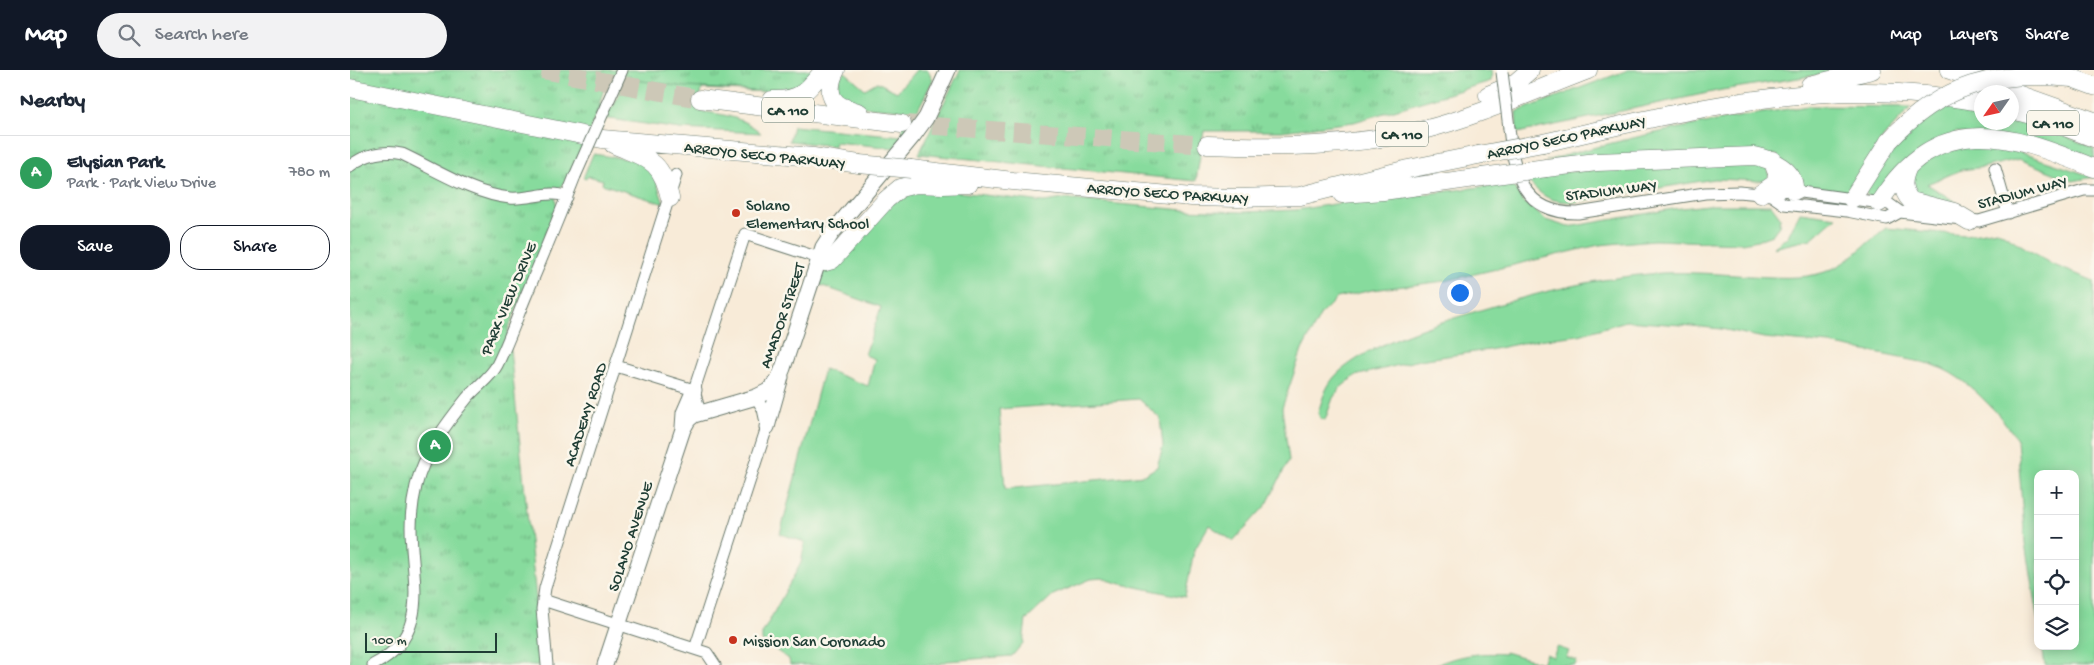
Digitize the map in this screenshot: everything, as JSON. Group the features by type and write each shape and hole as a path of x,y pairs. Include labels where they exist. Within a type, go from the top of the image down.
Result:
{"highway":[{"path":"749,105 771,100 794,99 802,96 824,70"},
{"path":"836,70 829,88 832,98 839,106 854,110 876,122"},
{"path":"1333,145 1455,107 1496,92 1519,80 1530,70"},
{"name":"CA 110","path":"1207,145 1271,148 1333,145 1382,138 1424,129 1465,116 1588,70"},
{"path":"1753,99 1872,70"},
{"name":"CA 110","path":"1950,70 2094,121"},
{"path":"1852,199 1888,141 1906,121 1944,93 1967,84 2019,74 2048,74 2072,78 2094,86"},
{"name":"ARROYO SECO PARKWAY","path":"350,88 602,138 813,157 1013,181 1192,197 1238,198 1300,196 1408,169 1543,143 1690,110 1753,99 1831,92 1866,92 1906,93 1974,101"},
{"name":"CA 110","path":"700,99 902,124"},
{"name":"CA 110","path":"2019,112 2040,117 2094,138"},
{"path":"1879,203 1897,176 1927,150 1942,143 1965,138 1982,136 2020,143 2094,168"},
{"path":"602,138 649,159 657,165 667,182 670,198"},
{"path":"1300,196 1383,191 1597,162 1754,156 1772,160 1788,173 1795,187 1794,191"},
{"path":"1766,195 1776,183 1777,173 1772,160"},
{"path":"1909,164 1903,183 1905,192 1912,201 1954,212 1969,221"},
{"path":"819,258 825,262 832,260 886,200 908,184 943,185 1013,181"}],"main road":[{"name":"AMADOR STREET","path":"756,397 773,386 783,368 819,258 832,233 914,136 926,118 948,70"},
{"path":"767,426 783,368"},
{"name":"SOLANO AVENUE","path":"605,665 690,420 684,413 694,390"},
{"path":"690,420 756,397"}],"street":[{"name":"PARK VIEW DRIVE","path":"373,665 398,646 414,615 416,588 411,527 416,485 422,467 432,447 467,398 496,367 575,176 622,70"},
{"name":"STADIUM WAY","path":"1502,71 1512,158 1518,178 1528,194 1542,205 1556,211 1578,213 1705,193 1739,192 1766,195 1784,204 1847,211 1887,219 1900,212"},
{"path":"350,166 366,156 391,152 402,154 490,194 526,199 558,194 567,197"},
{"path":"1995,168 2008,213"},
{"name":"ACADEMY ROAD","path":"547,665 543,600 548,579 676,175"},
{"name":"STADIUM WAY","path":"1766,195 1786,190 1794,191 1889,204 1900,212 1969,221 2008,213 2084,190 2094,190"},
{"path":"690,420 694,390 745,234 819,258"},
{"path":"616,366 694,390"},
{"path":"695,650 767,426 764,409 756,397"},
{"path":"543,600 707,653 715,665"}],"green space":[{"path":"350,70 814,70 800,88 789,93 685,87 608,76 596,114 581,151 557,193 557,205 508,330 543,665 350,665"},
{"path":"629,70 789,93 702,89 698,111 724,115 739,120 761,133 680,129 519,106 608,75 599,104 613,107"},
{"path":"916,70 928,70 933,80 909,127 895,148 835,142 834,146 789,141 793,126 902,136 904,110 854,106 835,94 841,75 845,72 865,89 877,82 897,92"},
{"path":"960,70 1492,70 1491,81 1354,122 1282,131 1204,131 1196,181 919,154"},
{"path":"1628,70 1849,70 1722,90 1517,133 1516,112"},
{"path":"1808,106 1911,107 1884,136 1847,192 1800,187 1777,155 1546,161 1611,143 1676,129"},
{"path":"1939,106 1974,112 1974,130 2019,130 2019,121 2045,128 2094,148 2094,163 1956,132 1876,197 1869,198 1865,191 1900,139"},
{"path":"1978,145 2006,148 2094,177 2073,181 2019,159 1985,167 1961,170 1927,184 1970,211 1922,202 1911,195 1909,175 1915,168 1931,158 1950,150"},
{"path":"593,154 641,161 652,168 664,204 602,184 603,180 588,176 586,179 583,178"},
{"path":"1764,165 1768,170 1769,178 1762,181 1714,179 1575,202 1559,201 1547,197 1526,179 1548,173 1649,166"},
{"path":"1511,183 1524,202 1546,220 1568,227 1708,205 1771,205 1780,217 1779,226 1772,235 1742,243 1654,240 1599,245 1445,281 1372,290 1337,298 1321,314 1302,350 1282,408 1289,460 1267,504 1233,541 1209,525 1194,551 1185,597 1117,583 1102,578 1091,579 1053,595 1026,620 1023,643 1012,656 947,661 937,665 790,665 789,659 762,641 762,634 801,563 805,542 780,534 824,369 868,386 875,359 865,355 881,307 820,285 822,275 886,202 924,188 1044,202 1064,199 1184,210 1243,212 1296,210 1360,200 1370,201","holes":["1139,399 1160,418 1163,446 1157,467 1144,475 1005,489 999,409"]},
{"path":"1800,212 1836,217 1811,239 1773,248 1788,236"},
{"path":"1886,228 1965,235 1997,230 2051,264 2094,281 2094,665 2045,665 2043,650 2079,650 2079,470 2034,470 2034,598 2025,543 2017,440 1996,412 1974,390 1959,378 1931,364 1830,344 1764,338 1721,329 1626,321 1579,335 1537,340 1489,350 1419,360 1355,376 1340,388 1333,398 1325,420 1320,418 1318,413 1324,394 1338,373 1371,351 1417,330 1513,301 1562,288 1612,278 1663,273 1769,277 1816,275 1842,263"},
{"path":"1557,647 1569,651 1566,657 1577,661 1575,665 1436,665 1461,657 1487,653 1505,654 1505,652 1542,663 1546,654 1553,657"}],"tunnel":[{"path":"542,70 700,99"},
{"path":"905,124 1207,145"}],"place":[{"name":"Solano Elementary School","path":"736,213"},
{"name":"Elysian Park","path":"435,446"},
{"name":"Mission San Coronado","path":"733,640"}]}
